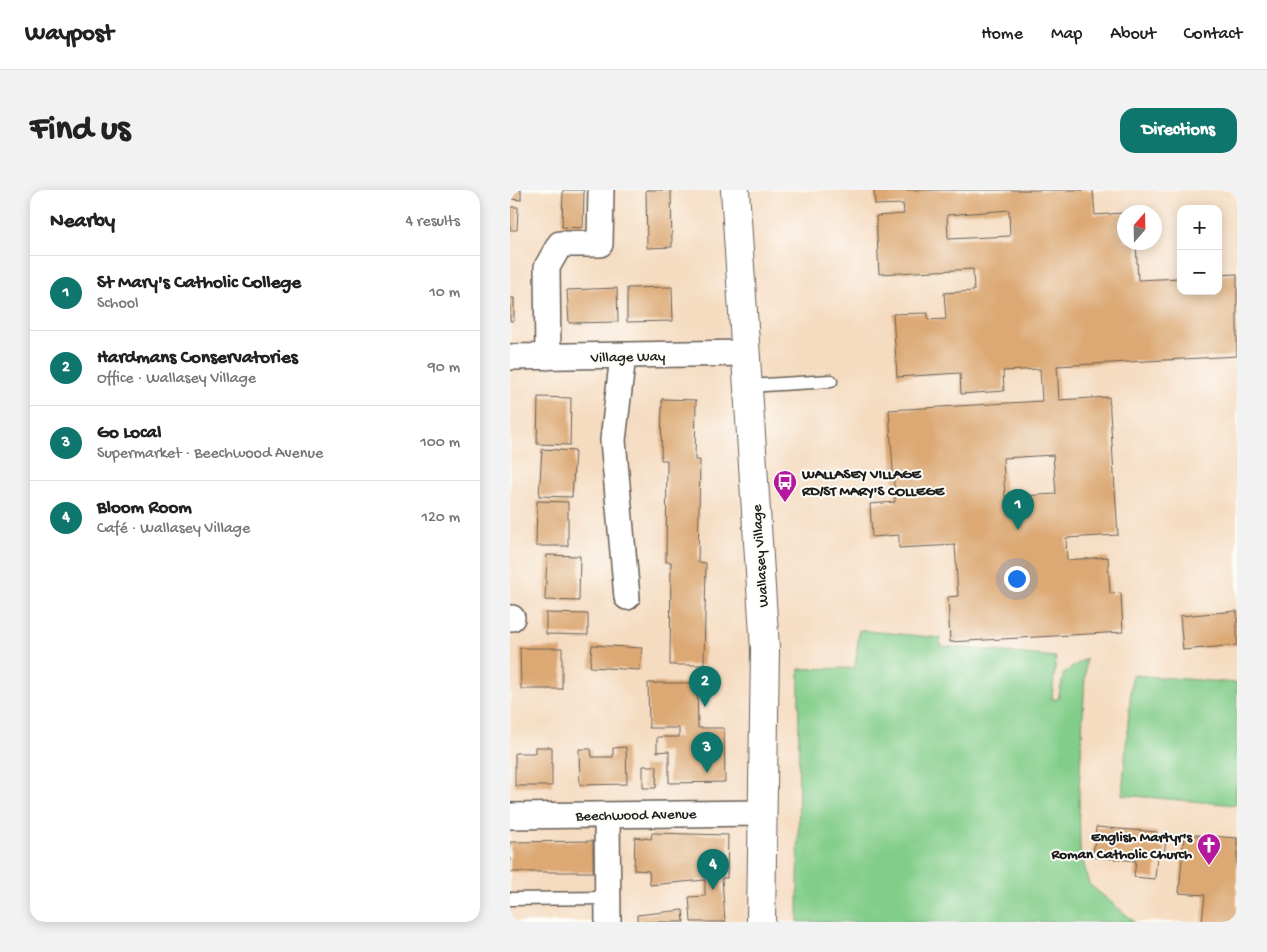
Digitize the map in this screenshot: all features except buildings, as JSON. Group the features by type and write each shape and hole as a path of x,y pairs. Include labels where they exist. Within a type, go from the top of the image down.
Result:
{"main road":[{"name":"Wallasey Village","path":"735,190 765,649 761,922"}],"street":[{"path":"548,357 547,267 560,244 600,244 600,190"},
{"name":"Village Way","path":"510,357 746,353"},
{"path":"623,356 613,440 627,597"},
{"name":"Beechwood Avenue","path":"510,816 763,813"},
{"path":"607,815 608,910"}],"lane":[{"path":"748,386 831,381"},
{"path":"510,899 608,910"}],"green space":[{"path":"859,630 941,638 940,646 1056,657 1052,699 1058,699 1064,673 1086,658 1079,791 1080,850 1089,884 1135,922 798,922 799,669 855,668"},
{"path":"1132,675 1237,683 1236,805 1122,795"}],"place":[{"name":"WALLASEY VILLAGE RD/ST MARY'S COLLEGE","path":"785,503"},
{"name":"St Mary's Catholic College","path":"1018,530"},
{"name":"Hardmans Conservatories","path":"705,707"},
{"name":"Go Local","path":"707,773"},
{"name":"English Martyr's Roman Catholic Church","path":"1209,866"},
{"name":"Bloom Room","path":"713,890"}]}
